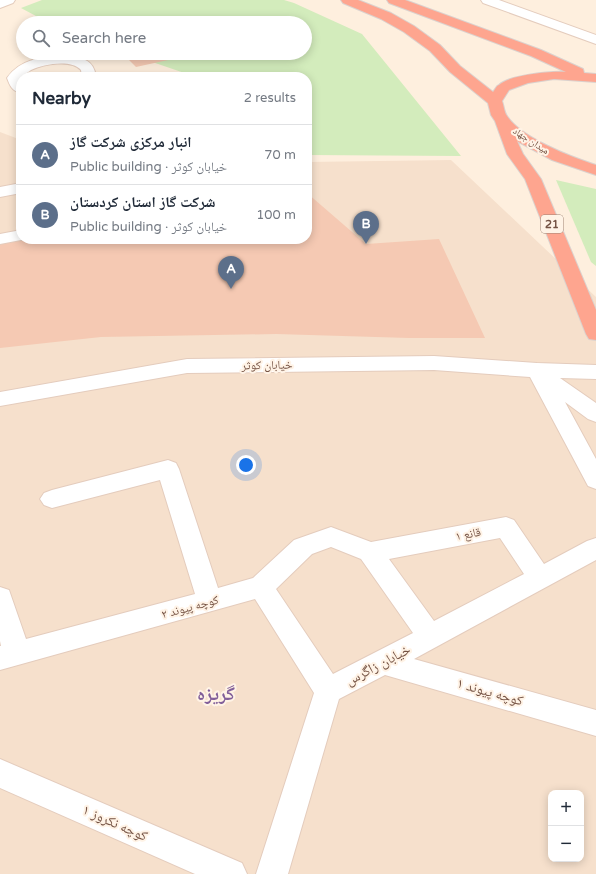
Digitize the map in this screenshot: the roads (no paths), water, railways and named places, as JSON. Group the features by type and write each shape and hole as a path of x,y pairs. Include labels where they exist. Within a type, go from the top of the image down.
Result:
{"highway":[{"name":"21","path":"347,0 386,16 409,29 435,48 497,109 515,154 533,179 596,334"},
{"path":"393,0 536,53 593,78"},
{"path":"497,109 504,87 525,78 554,75 593,78"},
{"name":"میدان جهاد","path":"497,109 520,136 551,154 596,170"}],"street":[{"path":"0,4 9,0"},
{"path":"487,0 596,40"},
{"path":"18,72 27,66 48,60"},
{"path":"67,60 80,62 88,67 90,72"},
{"path":"0,192 16,189"},
{"path":"0,239 16,236"},
{"name":"خیابان کوثر","path":"0,399 187,366 434,363 537,370 596,372"},
{"path":"537,370 596,414"},
{"path":"537,370 596,480"},
{"path":"52,499 168,468 210,602"},
{"name":"قانع ۱","path":"370,552 506,527 540,579"},
{"path":"272,874 328,691 261,587 303,547 331,537 370,552 430,636"},
{"name":"خیابان زاگرس","path":"328,691 596,548"},
{"name":"کوچه پیوند ۲","path":"8,655 210,602 261,587"},
{"path":"0,598 8,655"},
{"name":"کوچه پیوند ۱","path":"384,662 596,723"},
{"name":"کوچه نکروز ۱","path":"0,773 231,874"}],"place":[{"name":"شرکت گاز استان کردستان","path":"366,244"},
{"name":"انبار مرکزی شرکت گاز","path":"231,289"}],"district":[{"name":"گریزه","path":"216,694"}]}
